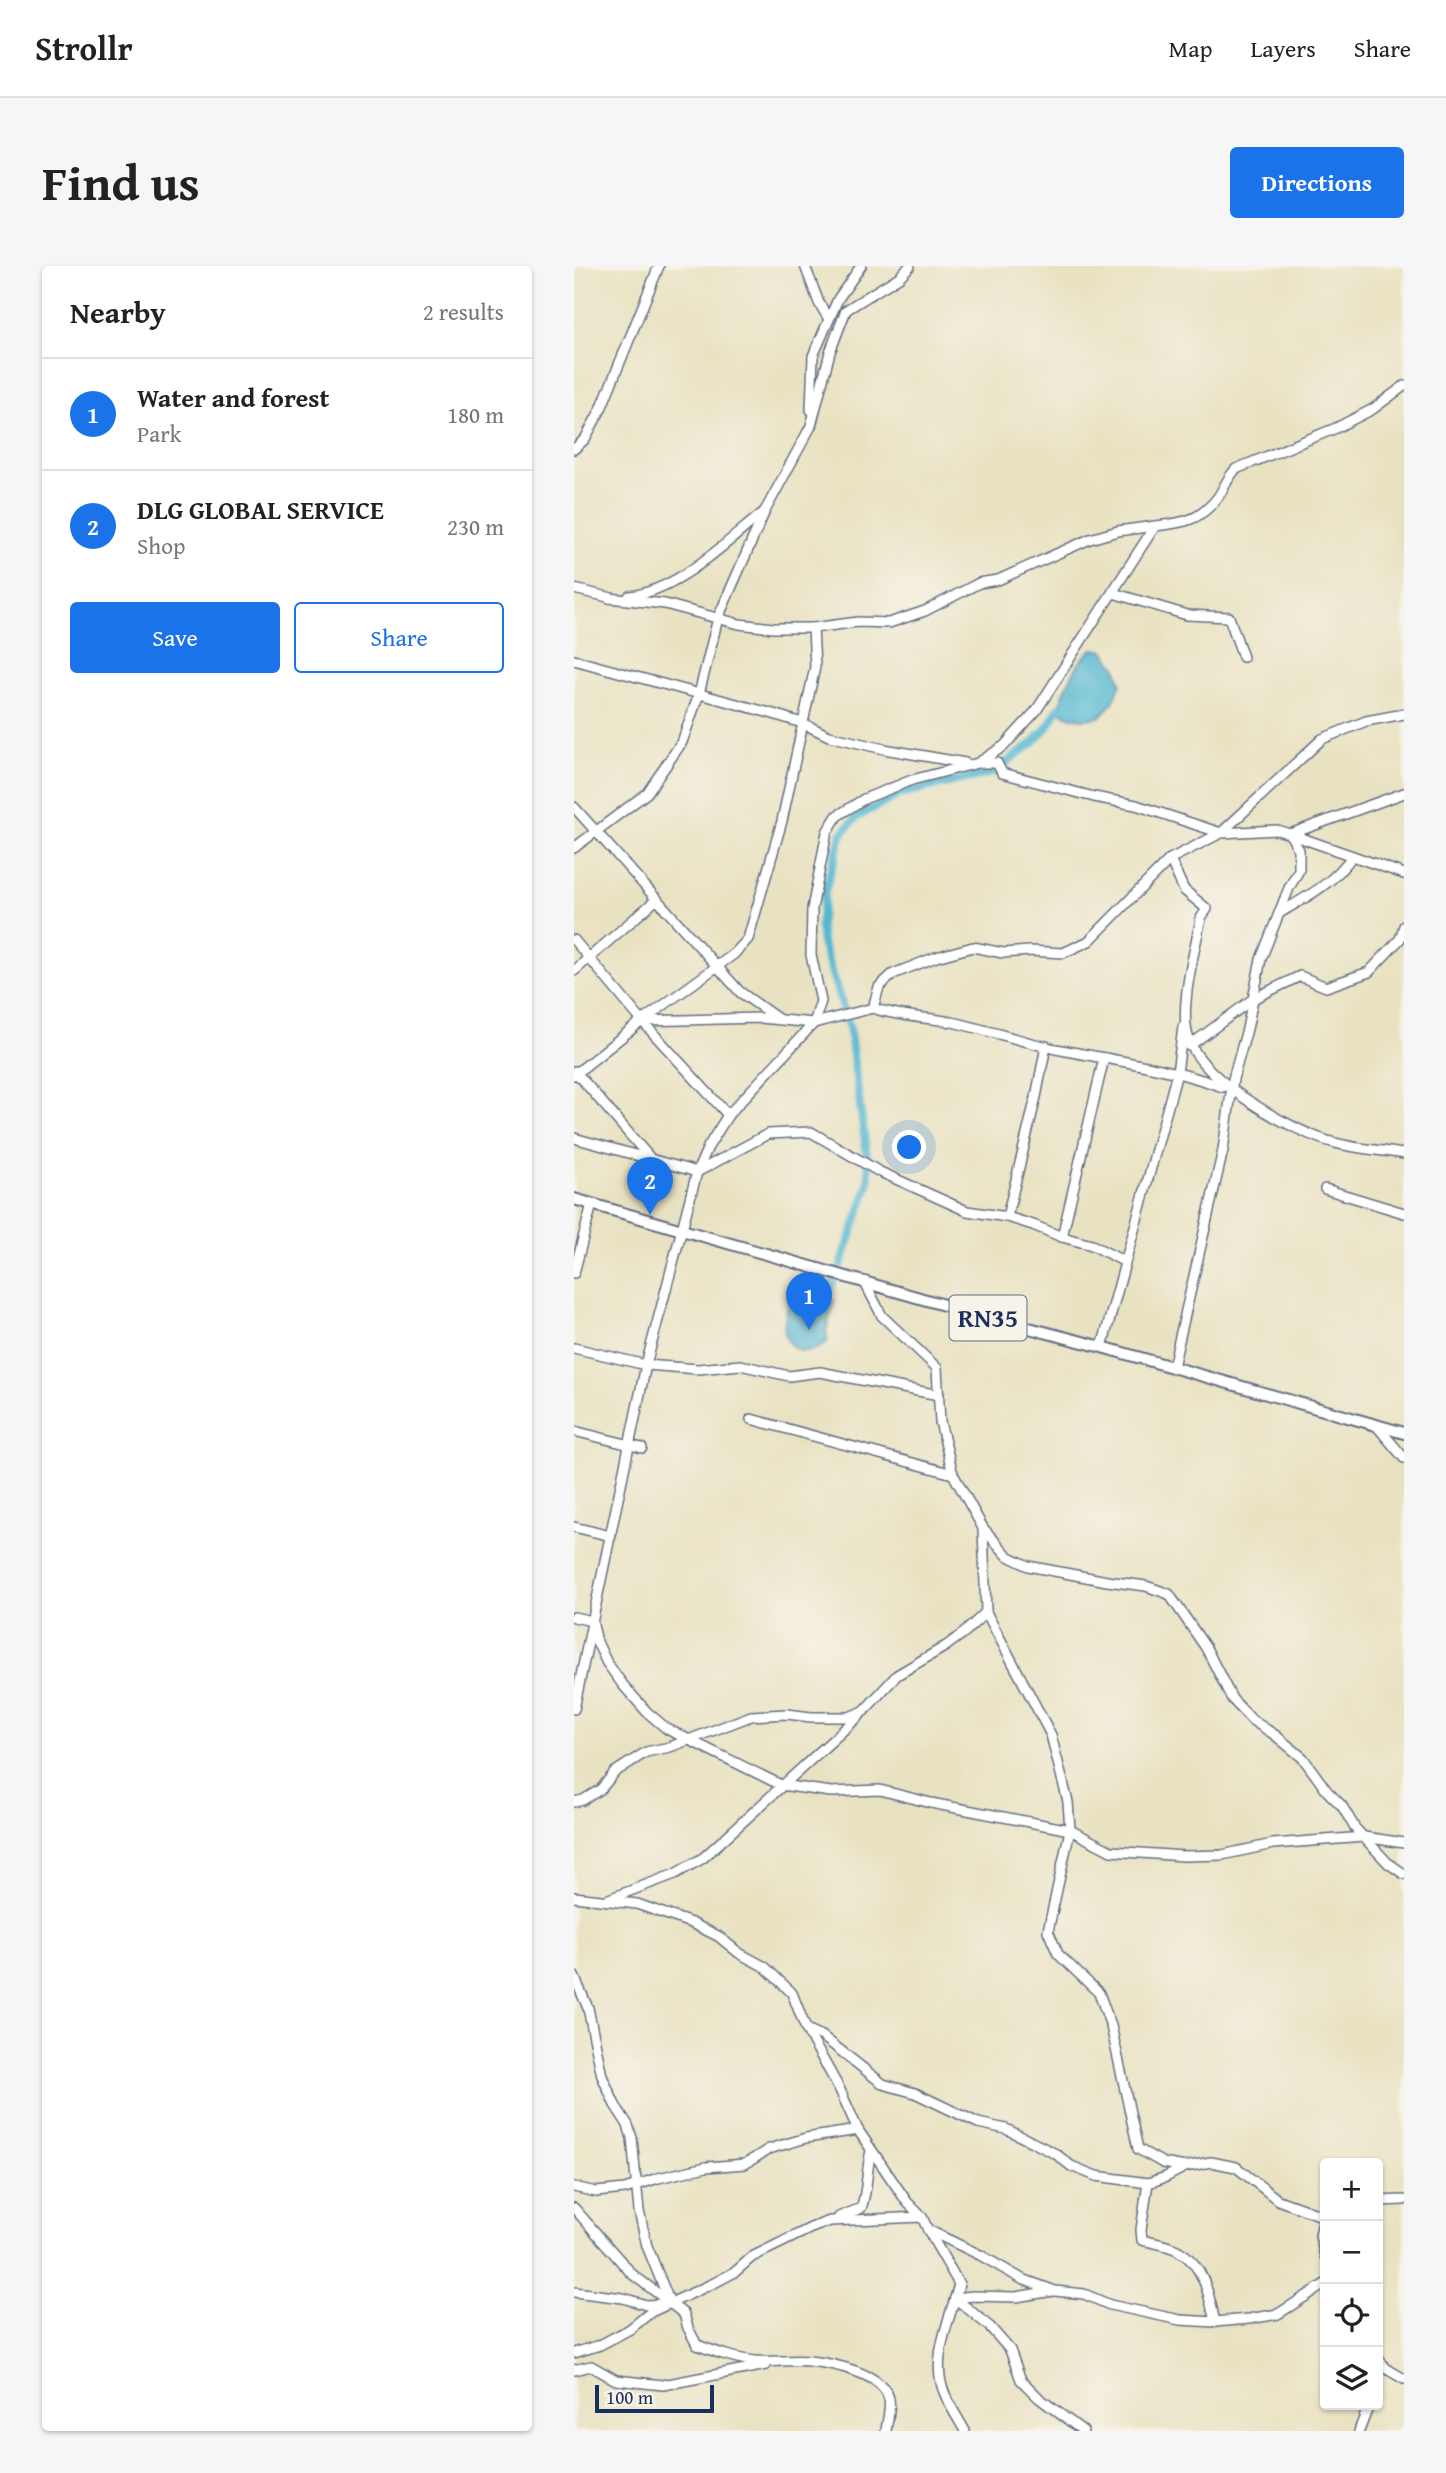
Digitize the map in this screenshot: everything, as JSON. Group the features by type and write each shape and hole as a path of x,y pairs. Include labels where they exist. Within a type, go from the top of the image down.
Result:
{"main road":[{"name":"RN35","path":"574,1199 1404,1433"}],"street":[{"path":"574,449 585,439 601,409 659,266"},
{"path":"805,266 819,303 829,319"},
{"path":"811,426 813,356 838,299 862,266"},
{"path":"574,848 647,793 682,742 699,694 718,618 765,511 811,426 830,352 846,310 910,266"},
{"path":"574,589 609,598 665,604 739,624 773,628 813,628 858,622 889,623 925,611 979,583 998,580 1090,539 1118,531 1185,523 1201,514 1219,495 1226,480 1236,469 1336,428 1373,409 1404,386"},
{"path":"609,598 639,595 664,587 765,511"},
{"path":"574,1709 646,1365 697,1172 708,1147 728,1115 814,1023 821,1001 811,955 812,909 827,832 837,816 864,799 912,779 978,763 1003,746 1036,711 1155,526"},
{"path":"1113,593 1187,615 1229,617 1243,657"},
{"path":"651,1160 575,1073 734,954 748,939 782,821 815,667 813,628"},
{"path":"574,660 803,723 829,736 958,763 997,763 1002,773 1136,805 1221,833 1277,830 1404,874"},
{"path":"873,1008 879,987 893,974 936,957 973,947 1003,953 1063,953 1089,941 1170,859 1221,833 1322,739 1366,721 1404,714"},
{"path":"1290,834 1404,793"},
{"path":"574,807 740,992 780,1020"},
{"path":"1173,1367 1223,1150 1231,1090 1261,959 1298,870 1299,850 1290,834"},
{"path":"1281,912 1314,893 1345,866 1352,856"},
{"path":"1102,1348 1177,1073 1201,918 1207,909 1184,890 1170,859"},
{"path":"574,971 657,899"},
{"path":"1181,1055 1191,1044 1253,999 1300,976 1326,987 1368,972 1400,939 1404,926"},
{"path":"574,940 642,1021 728,1115"},
{"path":"642,1021 708,1018 814,1023 873,1008 895,1016 939,1020 989,1030 1046,1046 1177,1073 1231,1090"},
{"path":"1185,1013 1191,1044 1203,1066 1231,1090 1299,1130 1334,1143 1404,1154"},
{"path":"1007,1217 1046,1046"},
{"path":"1062,1237 1104,1058"},
{"path":"574,1138 697,1172 768,1135 811,1132 878,1171 967,1211 1007,1217 1092,1245 1125,1262"},
{"path":"1325,1189 1404,1213"},
{"path":"574,1273 592,1204"},
{"path":"864,1281 882,1316 937,1368 940,1422 953,1474 983,1528 1009,1556 1028,1566 1146,1586 1169,1594 1206,1648 1232,1699 1252,1720 1275,1734 1303,1758 1327,1791 1342,1806 1355,1828 1388,1863 1404,1874"},
{"path":"574,1348 646,1365 698,1369 740,1365 789,1376 820,1372 939,1395"},
{"path":"751,1419 953,1474"},
{"path":"1376,1425 1404,1458"},
{"path":"574,1431 642,1448"},
{"path":"574,1527 611,1536"},
{"path":"983,1528 986,1612 1051,1735 1068,1802 1070,1830 1048,1931 1058,1954 1099,1993 1116,2048 1138,2149 1163,2164 1185,2167"},
{"path":"605,1900 675,1874 703,1858 781,1785 818,1755 897,1675 956,1639 986,1612"},
{"path":"574,1617 592,1621"},
{"path":"592,1621 597,1642 607,1663 647,1712 667,1729 781,1785 831,1791 880,1790 931,1803 1070,1830 1111,1851 1184,1856 1222,1855 1273,1844 1364,1837 1404,1843"},
{"path":"574,1802 583,1800 601,1789 615,1772 646,1752 670,1747 751,1716 787,1714 849,1717 864,1711"},
{"path":"574,1897 637,1904 691,1923 718,1936 739,1953 765,1967 792,1993 806,2029 858,2130 907,2202 922,2217 959,2284 940,2351 938,2369 943,2390 965,2431"},
{"path":"574,1976 588,2008 602,2076 632,2138 641,2221 647,2246 670,2303"},
{"path":"806,2029 822,2036 883,2084 915,2093 978,2123 1006,2129 1056,2154 1071,2166 1096,2176 1148,2183 1185,2167 1211,2162 1236,2167 1278,2200 1320,2215"},
{"path":"574,2188 596,2192 625,2189 706,2167 745,2164 769,2149 806,2138 858,2130"},
{"path":"574,2354 600,2345 630,2329 651,2312 735,2272 752,2257 861,2208 866,2197 866,2172 871,2151"},
{"path":"1148,2183 1141,2230 1142,2241 1178,2249 1197,2264 1208,2291 1215,2322"},
{"path":"1383,2200 1404,2200"},
{"path":"574,2208 632,2274 684,2314 697,2345 720,2354 755,2361 785,2362"},
{"path":"830,2221 922,2217"},
{"path":"928,2230 1022,2279 1055,2291 1084,2294 1111,2305 1180,2320 1215,2322 1278,2314 1320,2287"},
{"path":"956,2298 1016,2297 1055,2291"},
{"path":"574,2292 622,2298 646,2305 670,2303"},
{"path":"956,2298 990,2327 1010,2350 1021,2380 1039,2398 1083,2431"},
{"path":"574,2370 591,2367 616,2380 663,2385 807,2360 840,2367 875,2381 884,2389 889,2398 886,2431"},
{"path":"1383,2365 1404,2379"},
{"path":"1359,2431 1367,2410"}],"water":[{"path":"1094,649 1104,651 1116,667 1121,683 1113,702 1099,717 1072,717 1058,709 1077,667"},
{"path":"811,1294 834,1301 826,1331 828,1341 806,1351 794,1348 786,1337 786,1312 790,1298"}],"waterway":[{"path":"841,1265 868,1186 869,1171 849,1026 822,943 820,925 826,887 842,833 857,817 903,793 992,773 1033,743 1049,725 1058,709"},
{"path":"825,1303 834,1281"}],"place":[{"name":"DLG GLOBAL SERVICE","path":"650,1215"},
{"name":"Water and forest","path":"809,1330"}]}
